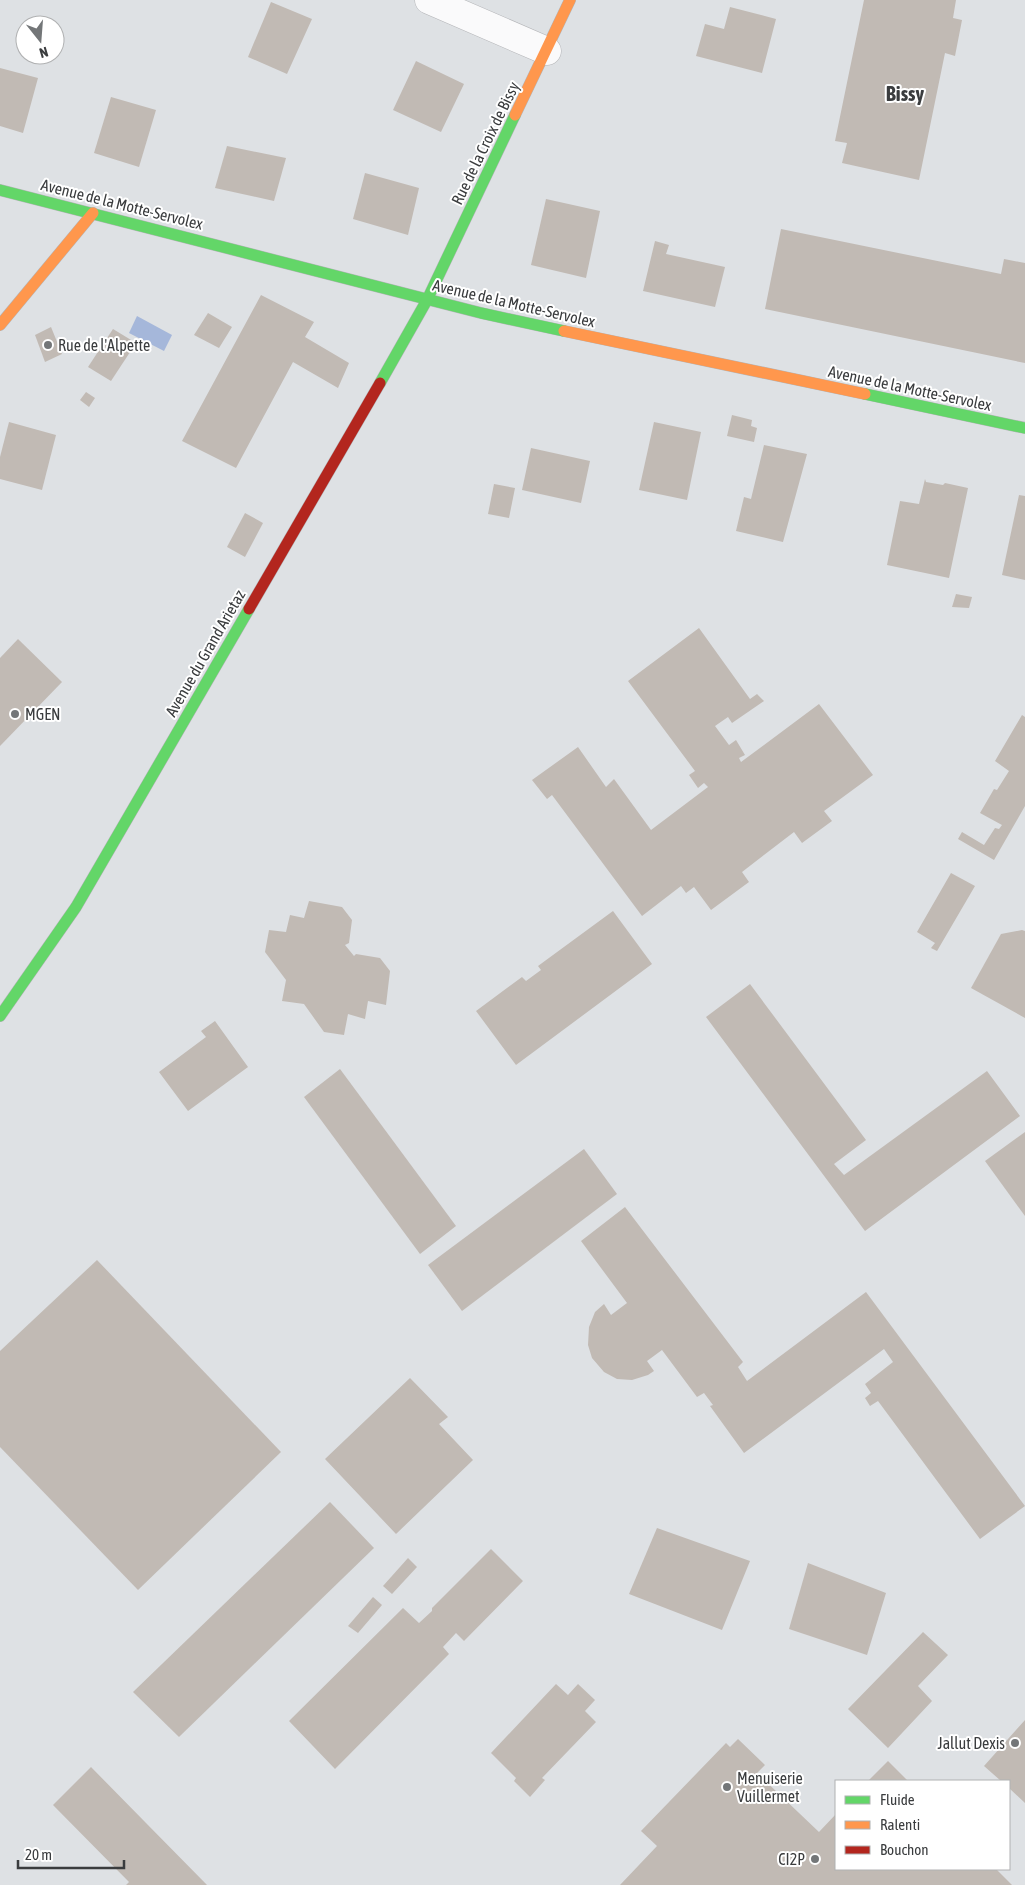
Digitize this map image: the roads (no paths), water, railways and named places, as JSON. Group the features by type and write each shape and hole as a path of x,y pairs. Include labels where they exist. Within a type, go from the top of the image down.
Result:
{"main road":[{"name":"Rue de la Croix de Bissy","path":"427,300 570,0"},
{"name":"Avenue de la Motte-Servolex","path":"0,190 427,300 1025,428"},
{"path":"0,324 93,213"},
{"name":"Avenue du Grand Arietaz","path":"0,1016 76,907 427,300"}],"street":[{"path":"429,0 547,51"}],"water":[{"path":"137,316 172,335 164,351 129,333"}],"place":[{"name":"Rue de l'Alpette","path":"48,345"},
{"name":"MGEN","path":"15,714"},
{"name":"Jallut Dexis","path":"1015,1743"},
{"name":"Menuiserie Vuillermet","path":"727,1787"},
{"name":"CI2P","path":"815,1859"}],"district":[{"name":"Bissy","path":"905,94"}]}
